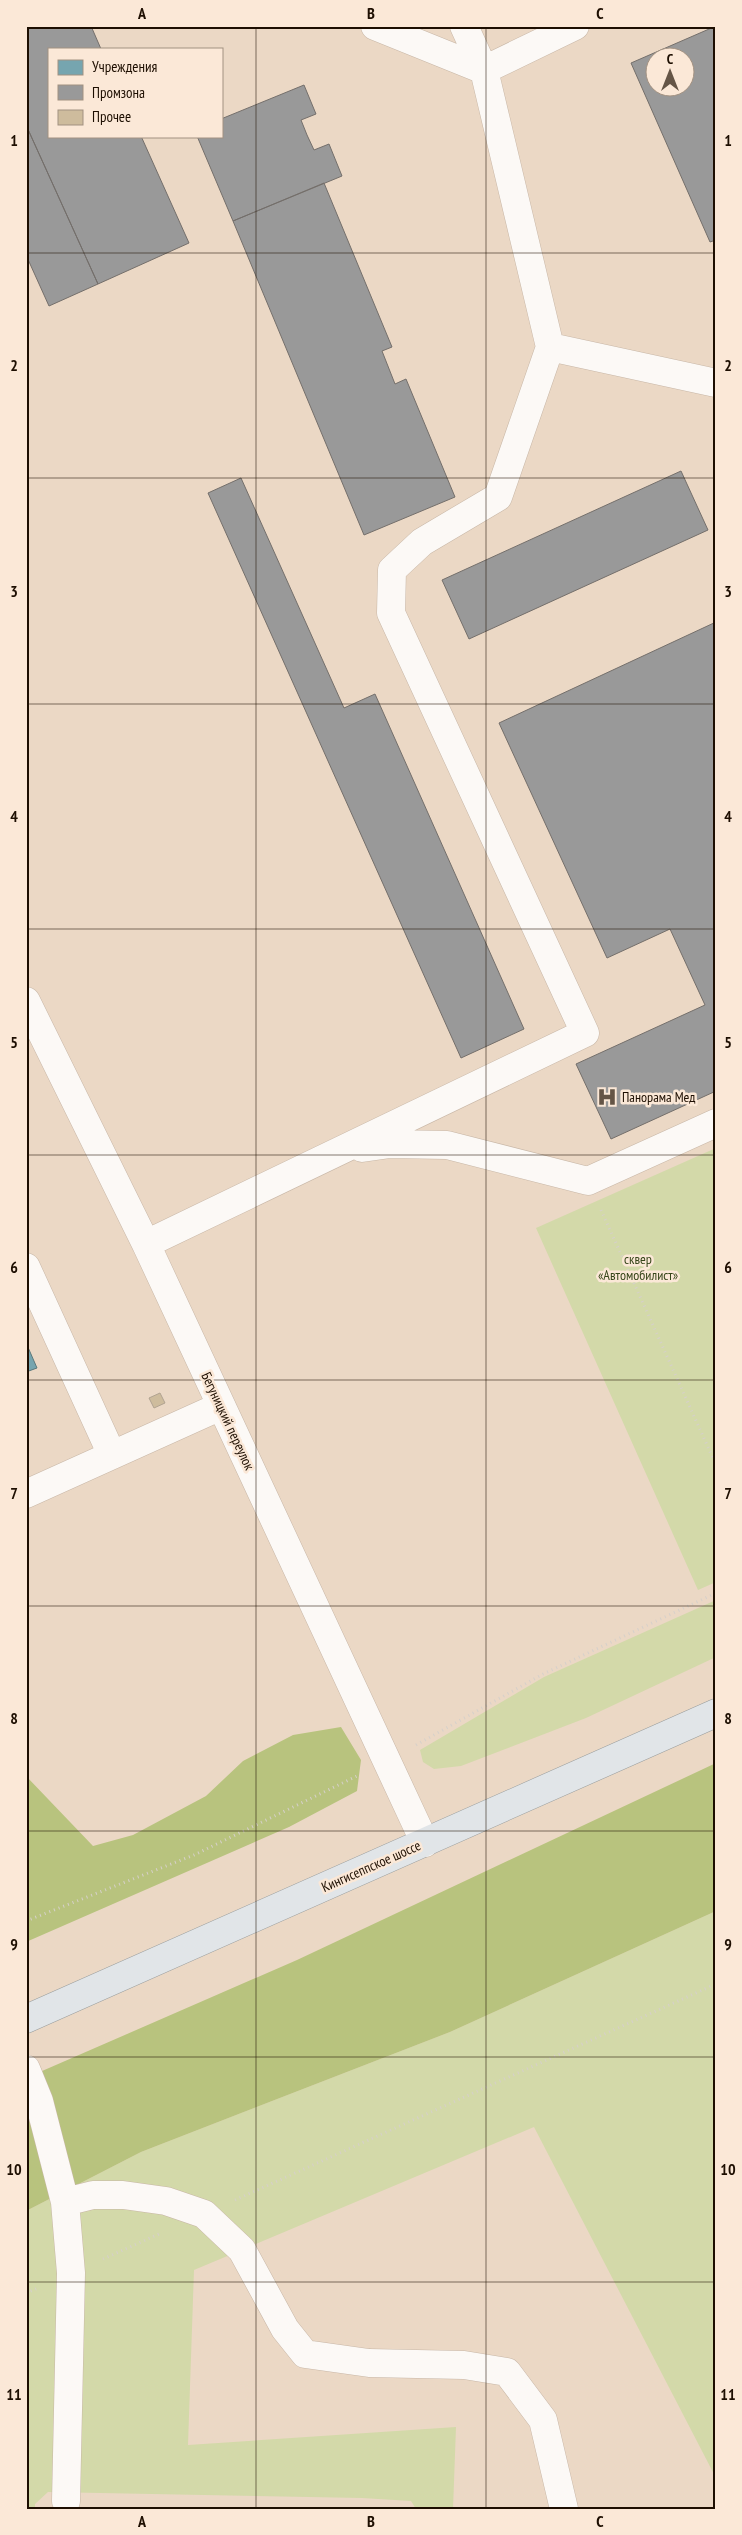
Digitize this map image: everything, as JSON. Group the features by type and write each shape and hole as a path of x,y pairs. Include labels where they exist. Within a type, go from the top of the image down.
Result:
{"main road":[{"name":"Кингисеппское шоссе","path":"26,2020 716,1713"}],"street":[{"path":"375,26 484,70 575,26"},
{"path":"146,1244 585,1033 391,613 392,570 422,542 498,497 550,347 484,70 464,26"},
{"path":"550,347 716,383"},
{"name":"Бегуницкий переулок","path":"26,1001 146,1244 424,1843"},
{"path":"340,1151 390,1144 447,1145 588,1181 716,1123"},
{"path":"26,1267 112,1455"},
{"path":"26,1494 221,1406"},
{"path":"26,2069 39,2102 65,2202 71,2273 73,2506"},
{"path":"65,2202 93,2195 123,2195 166,2201 204,2214 242,2250 285,2329 305,2354 369,2363 464,2364 507,2372 542,2420 564,2509"}],"path":[{"path":"588,1181 716,1465"},
{"path":"409,1749 542,1674 716,1593"},
{"path":"26,1921 194,1855 361,1774"},
{"path":"26,2293 716,1984"}],"green space":[{"name":"сквер «Автомобилист»","path":"716,1148 716,1582 698,1590 536,1228"},
{"path":"716,1600 716,1657 586,1718 461,1766 434,1769 423,1762 420,1750 544,1677"},
{"path":"341,1727 361,1760 357,1791 289,1827 26,1942 26,1776 93,1846 133,1835 206,1796 243,1761 293,1735"},
{"path":"716,1763 716,1911 450,2032 141,2152 26,2211 26,2078 297,1960"},
{"path":"716,1911 716,2478 534,2127 194,2270 188,2445 456,2427 453,2509 416,2509 411,2501 362,2498 48,2492 35,2504 35,2509 26,2509 26,2211 141,2152 450,2032"}],"building: Учреждения":[{"path":"26,1346 37,1368 26,1372"}],"building: Промзона":[{"path":"26,26 91,26 101,48 48,48 48,138 142,138 189,243 98,284 26,125"},
{"path":"716,26 716,240 710,242 646,98 694,98 694,48 665,48"},
{"path":"644,57 644,92 631,63"},
{"path":"304,85 316,114 301,120 307,135 314,150 329,144 342,176 233,221 198,138 222,138 222,119"},
{"path":"26,125 98,284 49,306 26,255"},
{"path":"324,183 392,347 382,351 395,384 406,379 455,497 364,535 233,221"},
{"path":"681,471 708,530 469,639 442,580"},
{"path":"241,478 344,708 375,694 524,1029 461,1058 208,493"},
{"path":"716,622 716,1091 611,1139 576,1064 705,1005 670,929 607,958 499,723"}],"building: Прочее":[{"path":"160,1393 165,1403 154,1408 149,1398"}],"place":[{"name":"Панорама Мед","path":"607,1097"}]}
